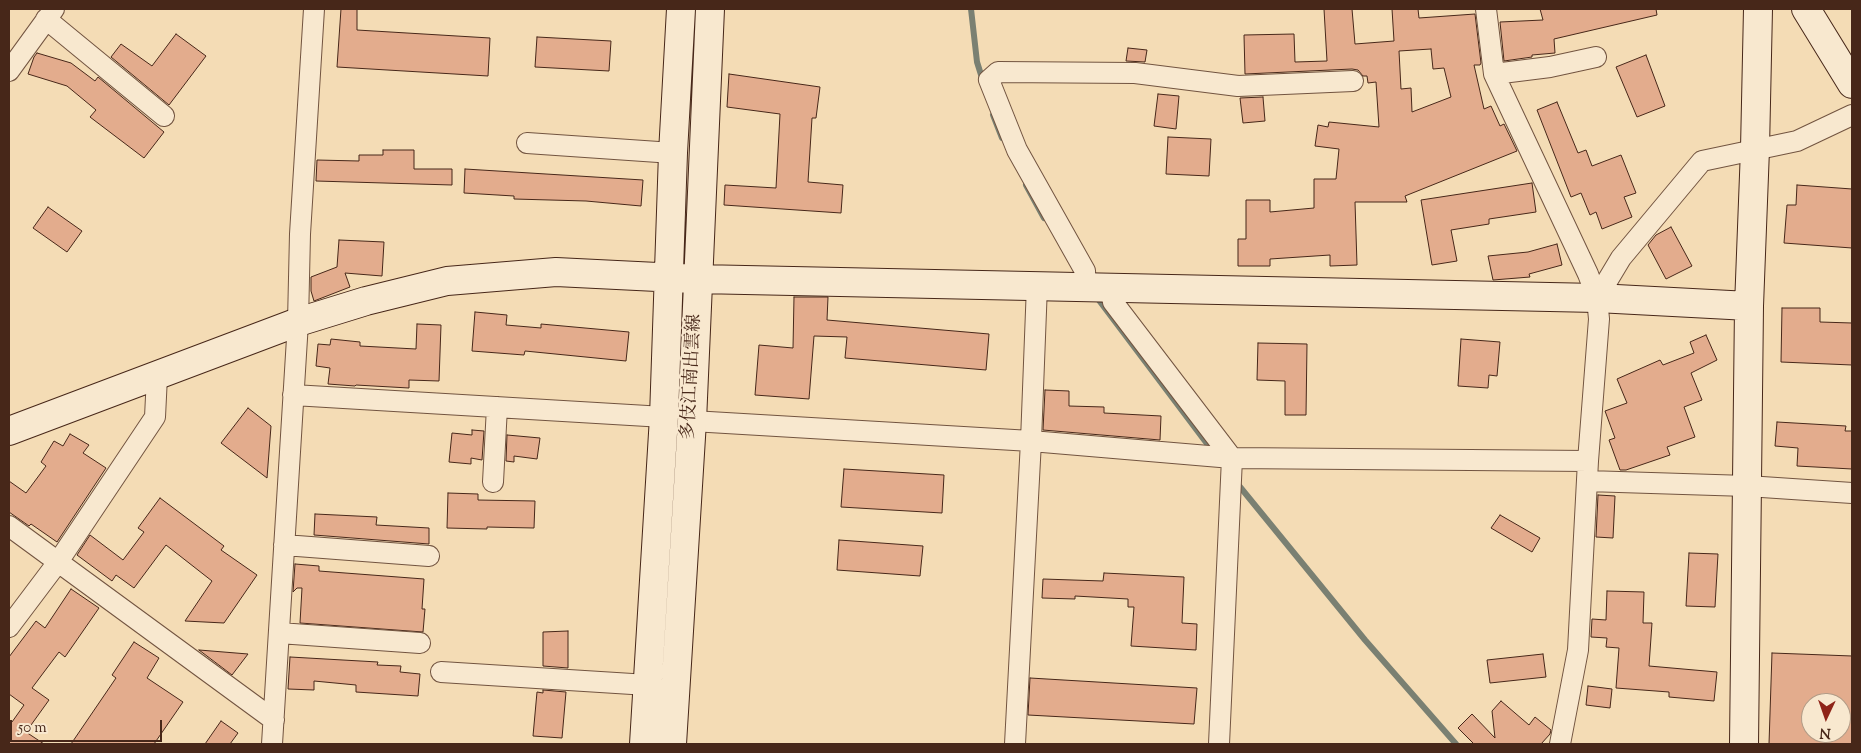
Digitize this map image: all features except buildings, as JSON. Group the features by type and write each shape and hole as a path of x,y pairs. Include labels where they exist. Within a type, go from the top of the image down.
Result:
{"street":[{"path":"272,744 298,322 300,234 314,9"},
{"name":"多伎江南出雲線","path":"644,744 664,417 673,153 681,9"},
{"name":"多伎江南出雲線","path":"672,744 692,421 710,9"},
{"path":"1486,9 1494,74 1588,274 1596,298 1599,319 1578,650 1560,744"},
{"path":"1744,744 1748,306 1755,149 1758,9"},
{"path":"1806,9 1852,84"},
{"path":"9,71 50,14 164,116"},
{"path":"1494,74 1550,67 1596,58"},
{"path":"1219,744 1232,458 1112,302 1085,271 1014,141 989,80 998,72 1135,73 1238,86 1353,81"},
{"path":"1596,298 1621,258 1702,162 1797,141 1852,115"},
{"path":"527,143 673,153"},
{"path":"9,431 298,322 366,302 447,281 556,272 669,278 1596,298 1748,306"},
{"path":"1015,744 1037,285"},
{"path":"9,627 58,562 155,417 157,376"},
{"path":"293,395 664,417"},
{"path":"493,482 497,408"},
{"path":"692,421 1031,441 1232,458 1588,471 1747,486 1852,493"},
{"path":"9,526 274,720"},
{"path":"284,545 429,556"},
{"path":"278,633 420,643"},
{"path":"441,672 648,685"}],"waterway":[{"path":"971,9 977,62 983,81"},
{"path":"993,115 1002,138"},
{"path":"1026,185 1044,218"},
{"path":"1095,295 1214,453"},
{"path":"1236,482 1365,640 1456,744"}]}
